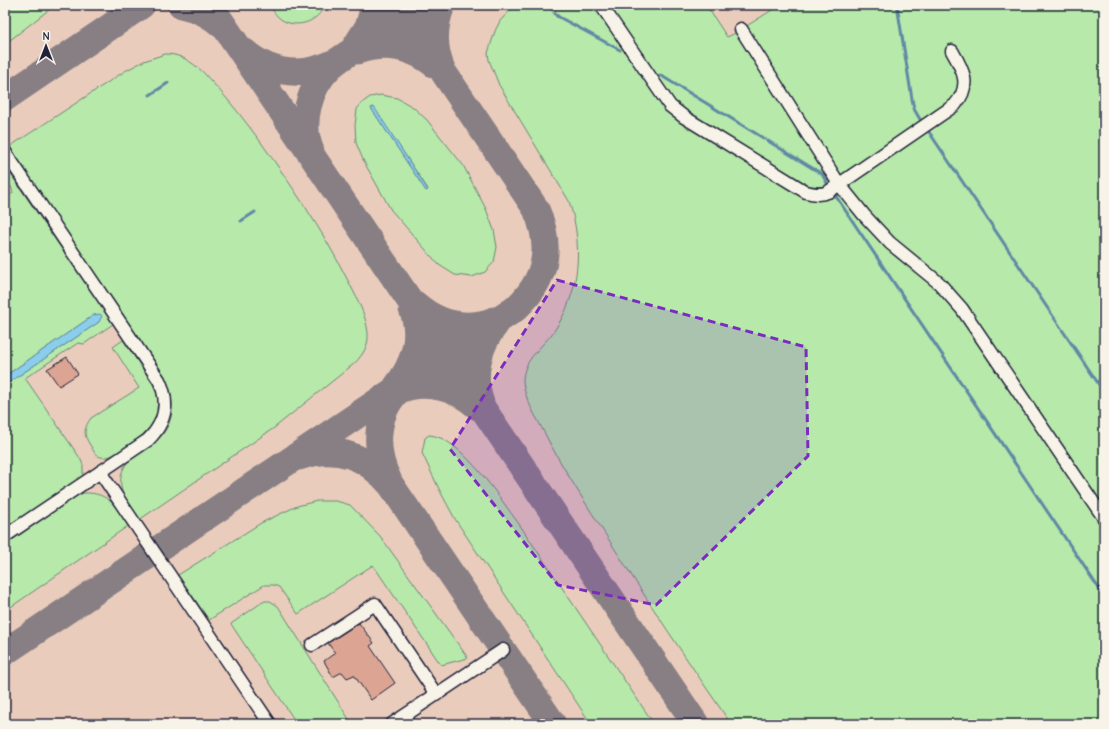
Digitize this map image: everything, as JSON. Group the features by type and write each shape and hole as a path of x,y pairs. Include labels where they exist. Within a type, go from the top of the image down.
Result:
{"lane":[{"path":"601,5 665,100 676,112 806,192 812,194 822,194 839,184 947,111 960,99 964,88 964,76 952,51"},
{"path":"741,29 839,184 878,231 939,283 962,309 1104,518"},
{"path":"5,152 118,329 159,380 164,395 164,411 159,427 148,440 5,536"},
{"path":"100,472 270,724"},
{"path":"312,645 376,604 436,694"},
{"path":"392,724 503,650"}],"highlighted area":[{"path":"557,280 806,347 808,456 656,605 558,585 450,449"}],"shaded area":[{"path":"5,5 1104,5 1104,724 5,724"}],"green space":[{"path":"5,5 55,5 5,44"},
{"path":"270,5 324,5 317,16 312,20 301,24 294,24 282,20"},
{"path":"515,5 548,5 557,18 559,16 551,5 597,5 662,101 803,196 840,192 939,289 965,321 1104,526 1104,724 731,724 684,655 576,488 552,448 531,408 526,395 523,381 526,366 534,354 550,337 563,316 570,300 574,284 578,251 569,201 499,85 489,60 488,53 495,31 500,21"},
{"path":"606,5 706,5 727,37 738,32 832,180 829,186 811,190 676,105"},
{"path":"780,5 1104,5 1104,510 974,317 892,240 845,183 965,98 957,67 960,83 953,101 841,177 745,27"},
{"path":"165,54 182,58 201,70 219,89 260,141 306,208 337,259 363,311 367,326 368,342 365,350 355,363 274,428 139,520 123,495 121,475 128,462 153,444 167,428 172,412 171,394 168,385 164,375 9,147 125,71 144,61"},
{"path":"381,95 397,98 413,107 427,120 463,165 486,209 494,230 497,247 494,262 485,272 472,277 455,275 439,265 391,210 364,162 356,143 355,125 357,109 370,97","holes":["373,107 428,189 426,191 371,108"]},
{"path":"5,166 113,324 84,344 78,343 25,378 80,458 83,465 83,476 5,528 5,385 99,322 100,318 98,315 94,315 5,376 5,199 13,193 11,186 5,189"},
{"path":"123,340 155,387 158,399 158,412 155,420 139,438 114,455 101,457 94,452 87,440 85,433 86,426 91,418 139,388 113,347"},
{"path":"429,435 441,438 454,446 479,471 491,486 519,524 654,724 591,724 455,519 422,453 425,438"},
{"path":"93,493 106,498 116,507 128,526 5,611 5,545 78,495"},
{"path":"317,501 336,501 350,505 380,536 468,658 441,665 373,565 298,614 279,587 274,585 264,585 209,620 178,575 261,523 297,506"},
{"path":"265,601 270,601 278,606 352,724 297,724 231,624"}],"water":[{"path":"374,107 428,190 426,191 371,108"},
{"path":"100,314 102,316 99,322 5,385 5,376 94,315"}],"building":[{"path":"67,357 78,374 59,386 47,369"},
{"path":"359,623 374,643 370,646 395,683 371,700 354,675 347,678 342,672 333,677 324,661 335,653 328,643"}],"waterway":[{"path":"897,5 914,109 921,121"},
{"path":"555,14 620,50"},
{"path":"660,75 822,174 827,183"},
{"path":"150,95 168,83"},
{"path":"929,132 1104,392"},
{"path":"835,195 1104,596"},
{"path":"241,221 255,212"}],"taxiway":[{"path":"5,98 142,5"},
{"path":"181,5 203,12 223,26"},
{"path":"210,5 696,724"},
{"path":"355,47 369,25 374,5"},
{"path":"5,652 515,309 534,287 544,263 545,250 541,223 536,209 398,5"},
{"path":"311,151 306,129 306,118 312,95 316,85 323,75 330,67 342,58 421,5"},
{"path":"440,64 436,49 435,34 437,20 442,5"},
{"path":"357,51 378,46 388,46 408,50 435,65"},
{"path":"245,52 267,66 289,72 313,70 337,61"},
{"path":"415,304 442,321 452,324 473,325 494,320"},
{"path":"396,387 408,369 415,350 417,329 412,309"},
{"path":"481,403 477,382 478,362 485,342 496,324"},
{"path":"399,390 420,385 441,387 461,395 478,407"},
{"path":"389,481 381,458 379,434 384,411 398,391"},
{"path":"299,457 313,453 326,452 338,452 350,455 371,467 391,485 553,724"}]}
